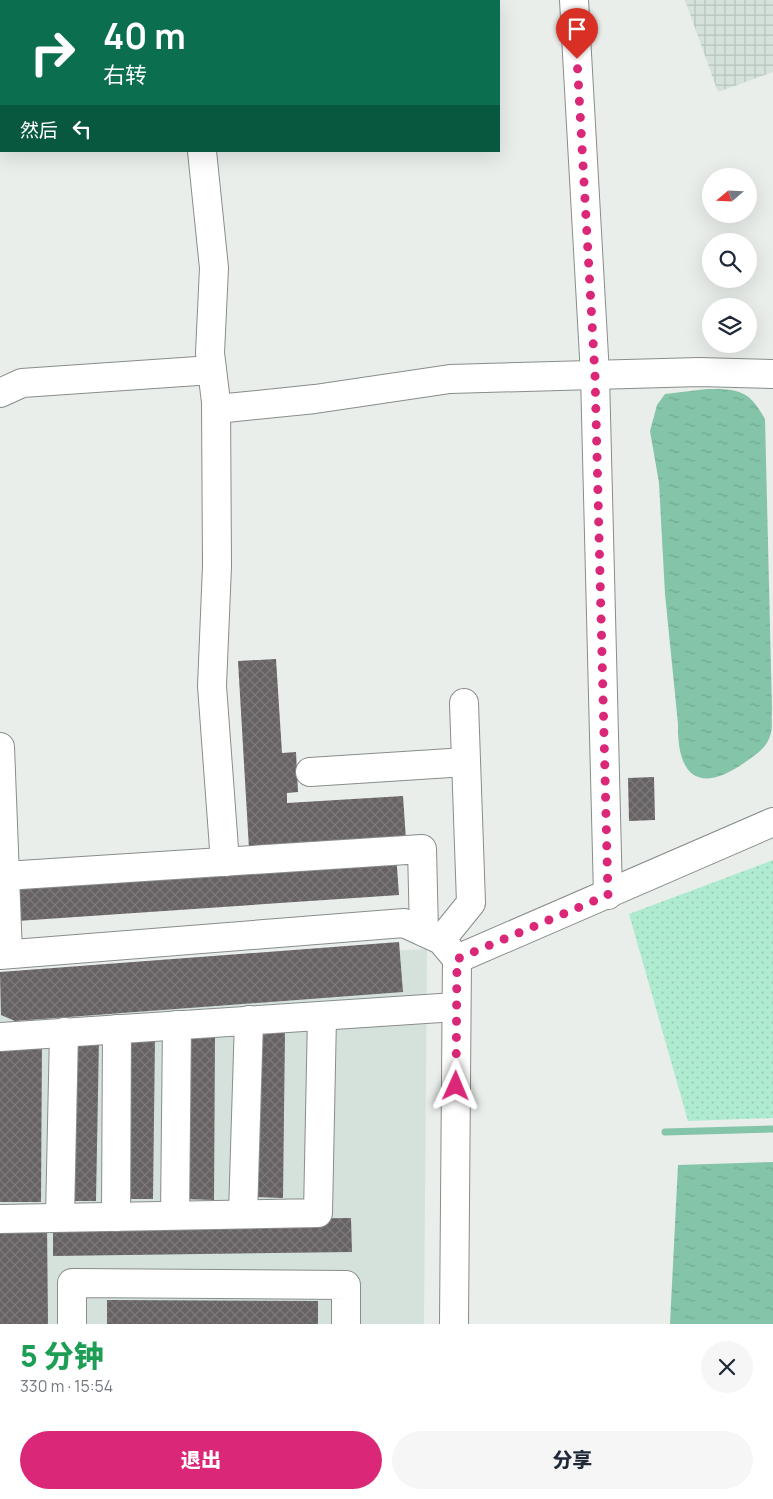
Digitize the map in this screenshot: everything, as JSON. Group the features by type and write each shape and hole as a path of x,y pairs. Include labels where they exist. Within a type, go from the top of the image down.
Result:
{"street":[{"path":"574,0 595,375 608,895"},
{"path":"202,152 214,268 210,353 216,409 217,566 212,686 225,862"},
{"path":"0,393 22,383 212,370"},
{"path":"216,409 315,399 450,378 699,372 773,374"},
{"path":"440,943 471,903 464,703"},
{"path":"0,747 5,876 4,955 404,923 440,943 608,895 773,822"},
{"path":"310,772 466,762"},
{"path":"5,876 422,849 440,943 456,1007 454,1324"},
{"path":"0,1036 456,1007"},
{"path":"0,1218 318,1213 322,1016"},
{"path":"244,1214 249,1020"},
{"path":"175,1216 177,1025"},
{"path":"116,1217 117,1029"},
{"path":"60,1217 64,1032"},
{"path":"72,1324 72,1282 346,1285 346,1324"}],"shaded area":[{"path":"685,0 773,0 773,72 718,92"},
{"path":"773,860 773,1118 688,1121 629,914"},
{"path":"427,949 424,1324 0,1324 0,972"}],"water":[{"path":"707,389 742,393 754,402 765,419 772,709 771,733 763,748 752,758 728,773 714,778 703,778 693,775 686,767 681,756 665,594 659,483 650,431 657,405 665,394"},
{"path":"773,1162 773,1324 670,1324 678,1165"}],"building":[{"path":"276,659 282,753 296,752 298,792 287,793 287,803 403,796 406,840 249,849 238,661"},
{"path":"654,777 655,820 629,821 628,778"},
{"path":"396,853 399,895 17,921 15,879"},
{"path":"399,942 403,992 15,1021 1,1015 0,972"},
{"path":"253,1029 285,1029 283,1198 251,1197"},
{"path":"183,1031 215,1031 214,1200 182,1199"},
{"path":"124,1037 155,1037 153,1199 121,1199"},
{"path":"67,1038 99,1039 96,1201 64,1201"},
{"path":"0,1039 42,1039 41,1202 0,1202"},
{"path":"351,1218 352,1252 53,1256 53,1222"},
{"path":"47,1223 48,1324 0,1324 0,1225"},
{"path":"107,1300 318,1301 318,1324 107,1324"}],"waterway":[{"path":"665,1132 773,1129"}],"route":[{"path":"456,1086 457,959 608,895 595,375 577,59"}]}
